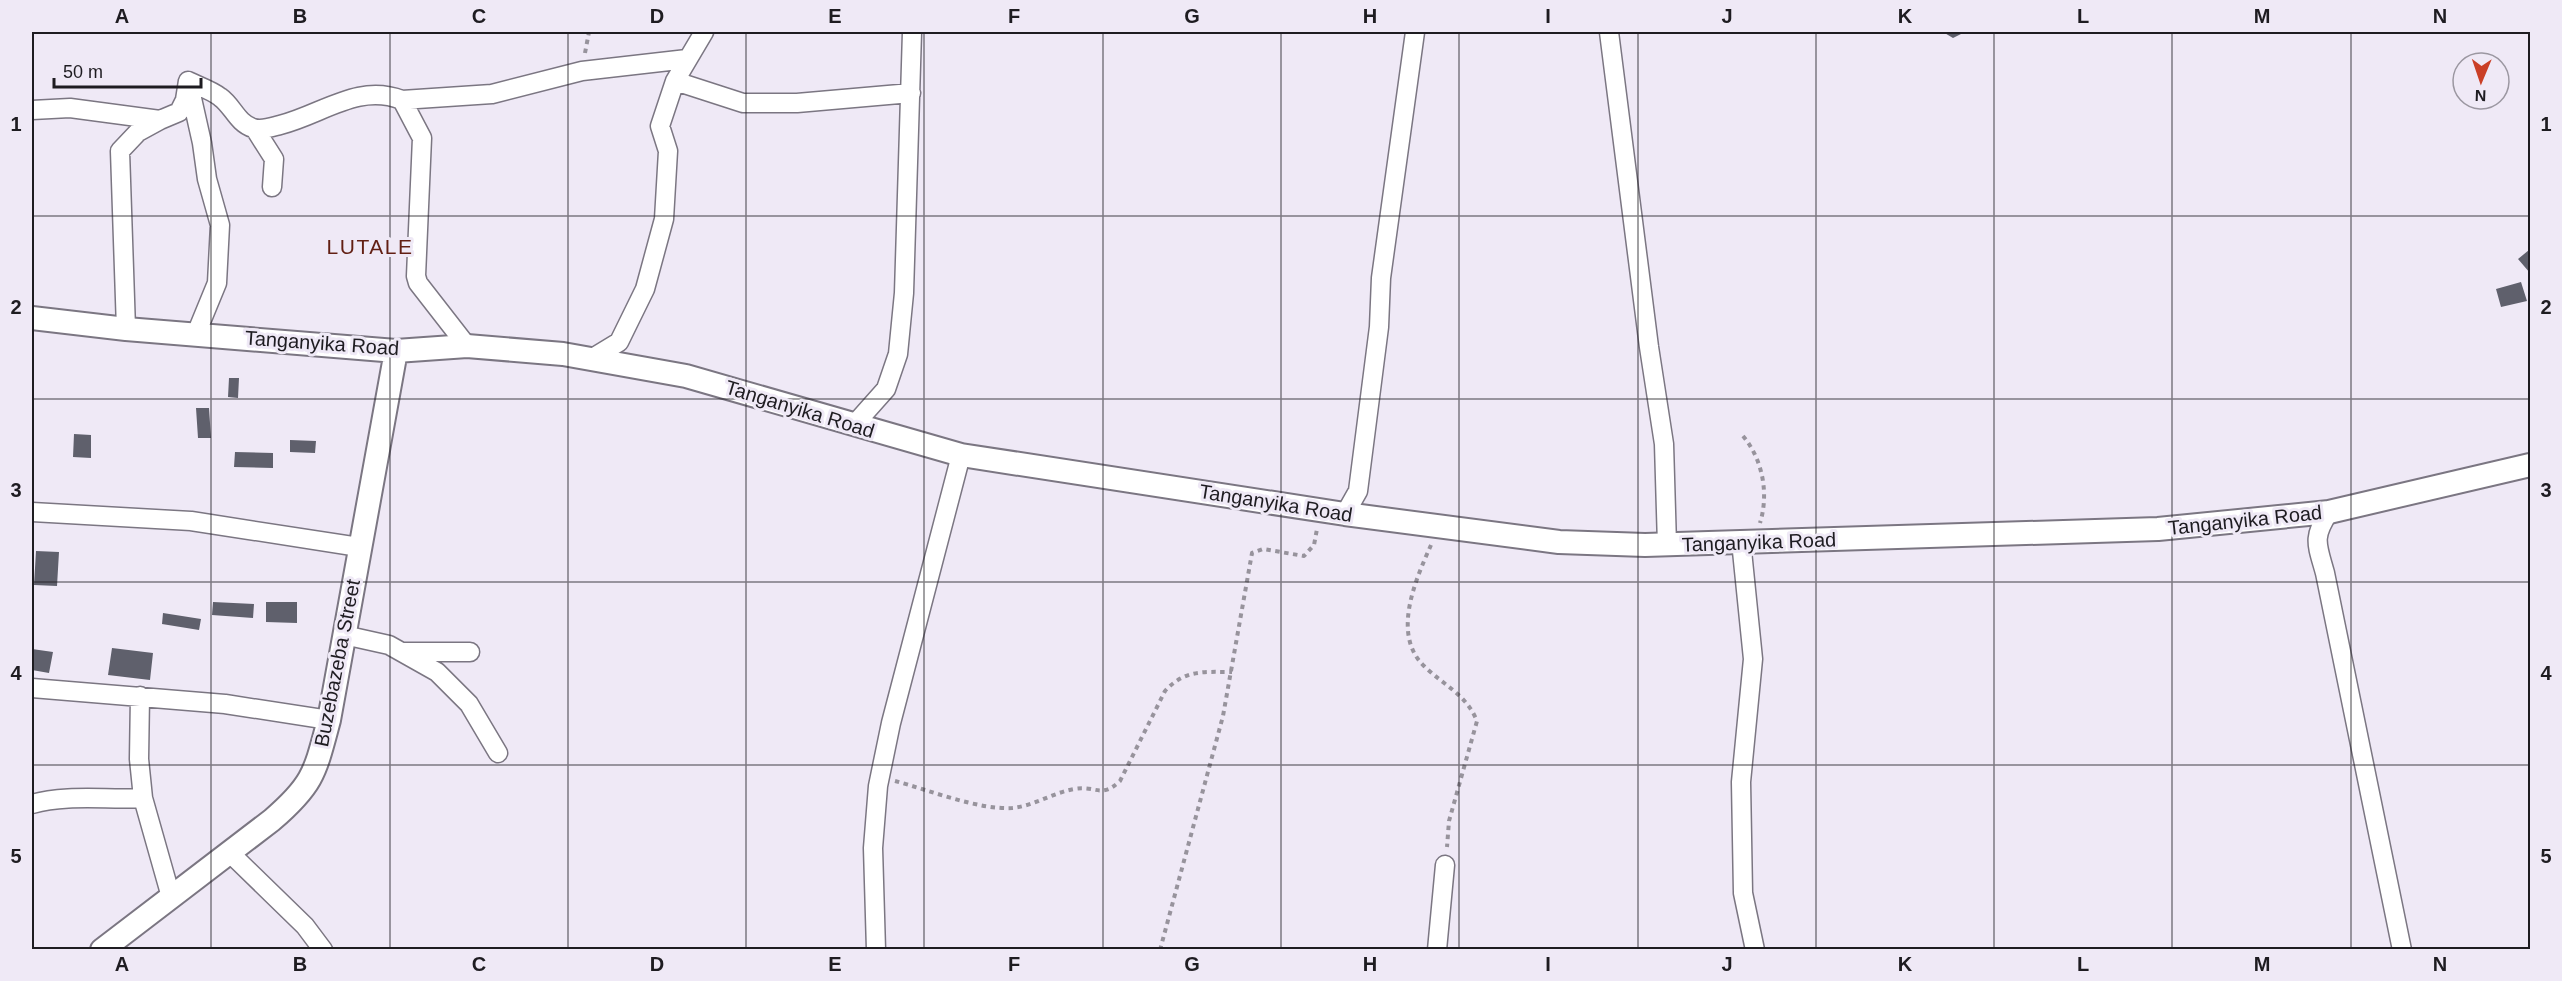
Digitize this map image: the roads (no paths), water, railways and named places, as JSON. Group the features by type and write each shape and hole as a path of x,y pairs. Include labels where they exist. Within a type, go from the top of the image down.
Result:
{"street":[{"path":"591,359 619,342 645,290 664,219 668,151 660,126 675,81 704,32"},
{"path":"854,425 886,389 898,354 904,293 912,32"},
{"path":"1345,514 1358,491 1379,327 1383,267 1415,32"},
{"path":"1609,32 1649,347 1664,444 1667,545"},
{"path":"188,81 221,97 242,123 255,129 266,129 303,118 351,96 369,93 388,94 402,99 492,94 582,71 687,59"},
{"path":"126,329 120,151 138,132 179,112 185,100 188,81"},
{"path":"188,81 202,143 207,179 220,225 217,283 196,334"},
{"path":"675,81 743,103 797,103 911,93"},
{"path":"402,99 422,138 416,276 418,282 467,346"},
{"path":"32,110 70,108 160,120"},
{"path":"255,129 274,159 272,187"},
{"name":"Tanganyika Road","path":"32,318 126,329 396,351 467,346 591,359 706,381 961,455 1439,528 1559,542 1667,545 2158,529 2329,512 2530,465"},
{"name":"Buzebazeba Street","path":"102,950 230,853 306,788 329,720 358,547 396,351"},
{"path":"876,950 873,848 880,777 891,723 961,455"},
{"path":"32,512 191,521 358,547"},
{"path":"2329,512 2316,531 2316,542 2325,573 2402,950"},
{"path":"1748,541 1753,659 1741,782 1743,893 1755,950"},
{"path":"344,635 389,645 437,672 469,704 498,753"},
{"path":"404,652 470,652"},
{"path":"32,688 225,704 329,720"},
{"path":"140,696 139,750 143,798 171,897"},
{"path":"32,804 47,800 143,798"},
{"path":"230,853 305,926 323,950"},
{"path":"1437,950 1445,865"}],"district":[{"name":"LUTALE","path":"370,246"}]}
